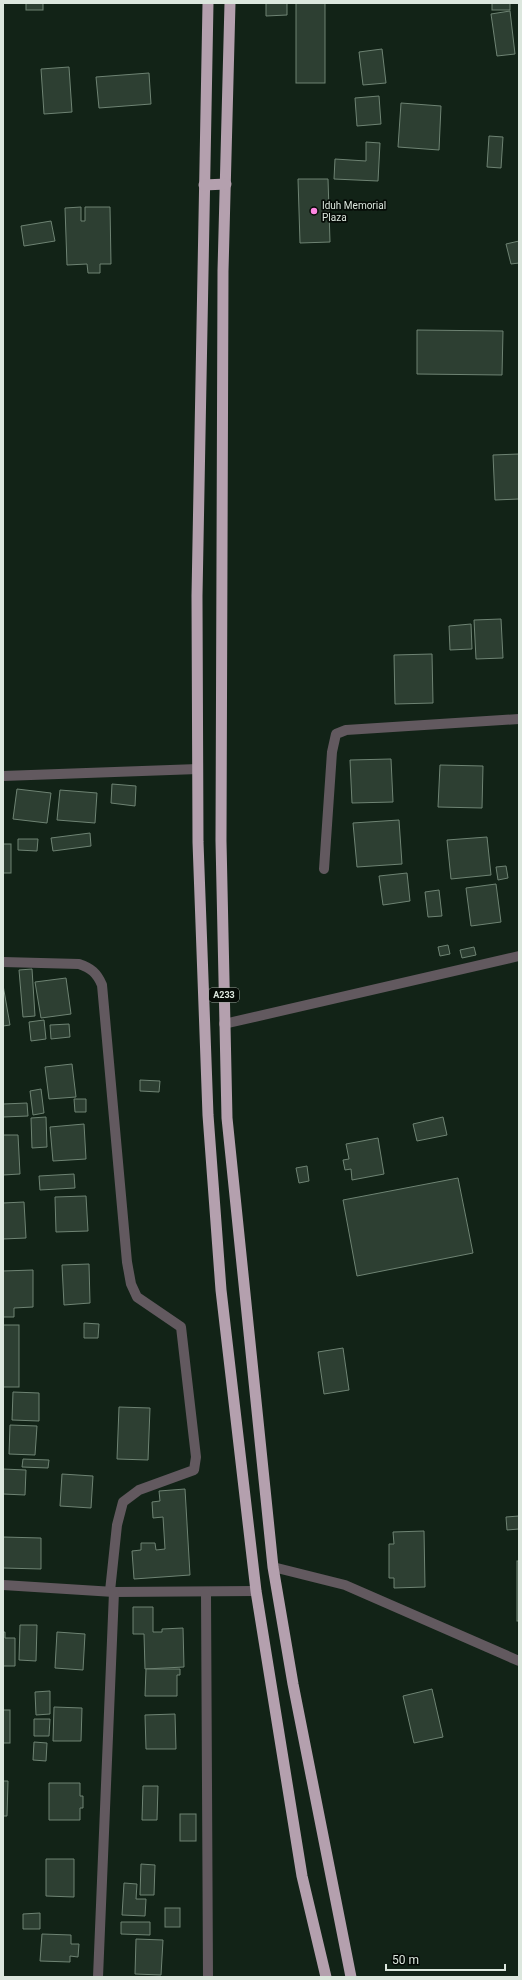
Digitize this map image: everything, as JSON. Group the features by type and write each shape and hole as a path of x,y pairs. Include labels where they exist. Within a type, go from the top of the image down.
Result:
{"highway":[{"name":"A233","path":"208,3 198,596 198,850 208,1115 221,1290 256,1591 302,1876 326,1977"},
{"name":"A233","path":"230,3 223,279 221,833 227,1118 273,1567 293,1684 351,1977"},
{"path":"204,186 226,184"}],"street":[{"path":"324,869 332,752 336,734 346,730 519,720 519,728"},
{"path":"3,776 198,769"},
{"path":"224,1024 519,956"},
{"path":"3,962 79,964 98,975 102,985 130,1284 137,1297 181,1327 196,1457 194,1470 139,1490 123,1502 117,1525 112,1591 98,1977"},
{"path":"273,1567 345,1586 519,1661"},
{"path":"3,1585 112,1591 206,1593 256,1591"},
{"path":"206,1593 208,1977"}],"building":[{"path":"26,3 43,3 43,10 26,10"},
{"path":"266,3 287,3 287,15 266,16"},
{"path":"296,3 325,3 325,83 296,83"},
{"path":"492,3 510,3 510,10 492,10"},
{"path":"510,11 515,54 497,56 491,14"},
{"path":"382,49 386,83 363,85 359,52"},
{"path":"69,67 72,112 44,114 41,69"},
{"path":"149,73 151,104 99,108 96,77"},
{"path":"379,96 381,124 357,126 355,98"},
{"path":"401,103 441,106 439,150 398,147"},
{"path":"489,136 503,137 501,168 487,167"},
{"path":"366,142 380,143 378,181 334,179 335,159 366,161"},
{"name":"Iduh Memorial Plaza","path":"298,179 328,179 330,242 300,243"},
{"path":"81,207 81,221 85,221 85,207 110,207 111,264 100,264 100,273 88,273 87,264 67,265 65,208"},
{"path":"51,221 55,241 24,246 21,226"},
{"path":"519,241 519,263 511,264 506,244"},
{"path":"417,330 503,331 502,375 417,374"},
{"path":"519,454 519,499 495,500 493,455"},
{"path":"501,619 503,658 476,659 474,620"},
{"path":"471,624 472,649 450,650 449,626"},
{"path":"432,654 433,703 395,704 394,655"},
{"path":"391,759 393,802 352,803 350,760"},
{"path":"440,765 483,766 482,808 438,807"},
{"path":"112,784 136,786 135,806 111,803"},
{"path":"17,789 51,793 47,823 13,819"},
{"path":"60,790 97,793 95,823 57,820"},
{"path":"399,820 402,864 357,867 353,823"},
{"path":"90,833 91,846 53,851 51,838"},
{"path":"487,837 491,875 451,879 447,840"},
{"path":"18,839 38,839 37,851 18,850"},
{"path":"3,844 11,844 11,873 3,873"},
{"path":"506,866 508,878 498,880 496,867"},
{"path":"407,873 410,901 383,905 379,876"},
{"path":"496,884 501,922 471,926 466,888"},
{"path":"439,890 442,916 428,917 425,892"},
{"path":"448,945 450,954 440,956 438,947"},
{"path":"474,947 476,955 462,958 460,950"},
{"path":"32,969 35,1016 23,1017 19,970"},
{"path":"66,978 71,1014 41,1018 35,982"},
{"path":"3,985 10,1025 3,1026"},
{"path":"44,1020 46,1039 31,1041 29,1022"},
{"path":"69,1024 70,1037 51,1039 50,1025"},
{"path":"72,1064 76,1097 49,1099 45,1067"},
{"path":"140,1080 160,1081 159,1092 140,1091"},
{"path":"41,1089 44,1113 33,1115 30,1091"},
{"path":"74,1099 86,1099 86,1112 75,1112"},
{"path":"27,1103 28,1116 3,1117 3,1104"},
{"path":"46,1117 47,1147 32,1148 31,1118"},
{"path":"443,1117 447,1135 417,1141 413,1124"},
{"path":"84,1124 86,1159 53,1161 50,1127"},
{"path":"3,1135 18,1135 20,1174 3,1175"},
{"path":"378,1138 384,1174 352,1180 351,1169 345,1170 343,1160 349,1159 346,1144"},
{"path":"307,1166 309,1181 299,1183 296,1168"},
{"path":"74,1174 75,1188 40,1190 39,1176"},
{"path":"458,1178 473,1253 357,1276 343,1200"},
{"path":"86,1196 88,1231 56,1232 55,1197"},
{"path":"24,1202 26,1238 3,1239 3,1203"},
{"path":"89,1264 90,1303 64,1305 62,1265"},
{"path":"33,1270 33,1307 14,1308 14,1317 3,1317 3,1271"},
{"path":"84,1323 99,1324 98,1338 84,1338"},
{"path":"3,1325 19,1325 19,1387 3,1387"},
{"path":"343,1348 349,1390 324,1394 318,1352"},
{"path":"13,1392 39,1393 39,1421 12,1420"},
{"path":"119,1407 150,1408 148,1460 117,1459"},
{"path":"10,1425 37,1426 35,1455 9,1454"},
{"path":"23,1459 49,1460 48,1468 22,1467"},
{"path":"3,1469 26,1470 25,1495 3,1494"},
{"path":"62,1474 93,1476 91,1508 60,1506"},
{"path":"185,1489 190,1575 134,1579 132,1551 141,1550 141,1543 155,1543 156,1550 165,1549 163,1517 153,1518 152,1502 160,1501 159,1491"},
{"path":"519,1516 519,1529 507,1530 506,1517"},
{"path":"424,1531 425,1587 394,1588 394,1578 389,1578 389,1544 394,1544 393,1532"},
{"path":"3,1537 41,1538 41,1569 3,1568"},
{"path":"517,1561 519,1561 519,1621 517,1621"},
{"path":"133,1607 153,1607 153,1632 162,1632 162,1629 183,1628 184,1667 145,1669 144,1634 133,1634"},
{"path":"20,1625 37,1625 36,1661 19,1660"},
{"path":"3,1632 5,1632 5,1638 15,1638 15,1666 3,1666"},
{"path":"57,1632 85,1634 83,1670 55,1668"},
{"path":"146,1669 180,1669 180,1675 177,1675 177,1696 145,1696"},
{"path":"432,1689 443,1737 414,1743 403,1696"},
{"path":"50,1691 50,1714 36,1715 35,1692"},
{"path":"54,1707 82,1708 81,1741 53,1741"},
{"path":"3,1710 10,1710 10,1743 3,1743"},
{"path":"175,1714 176,1749 146,1749 145,1715"},
{"path":"34,1719 50,1719 49,1736 34,1736"},
{"path":"34,1742 47,1743 46,1761 33,1760"},
{"path":"3,1781 8,1781 7,1816 3,1816"},
{"path":"49,1783 80,1783 80,1796 83,1796 83,1808 80,1808 80,1820 49,1820"},
{"path":"143,1786 158,1786 157,1820 142,1820"},
{"path":"180,1814 196,1814 196,1841 180,1841"},
{"path":"46,1859 74,1859 74,1897 46,1896"},
{"path":"141,1864 155,1865 154,1895 140,1895"},
{"path":"124,1883 137,1884 136,1899 146,1899 145,1916 122,1915"},
{"path":"165,1908 180,1908 180,1927 165,1927"},
{"path":"40,1913 40,1929 23,1929 23,1914"},
{"path":"121,1922 150,1922 150,1935 121,1934"},
{"path":"42,1934 71,1935 71,1944 79,1944 78,1957 70,1956 70,1962 40,1961"},
{"path":"136,1939 163,1940 161,1975 135,1974"}],"place":[{"name":"Iduh Memorial Plaza","path":"314,211"}]}
